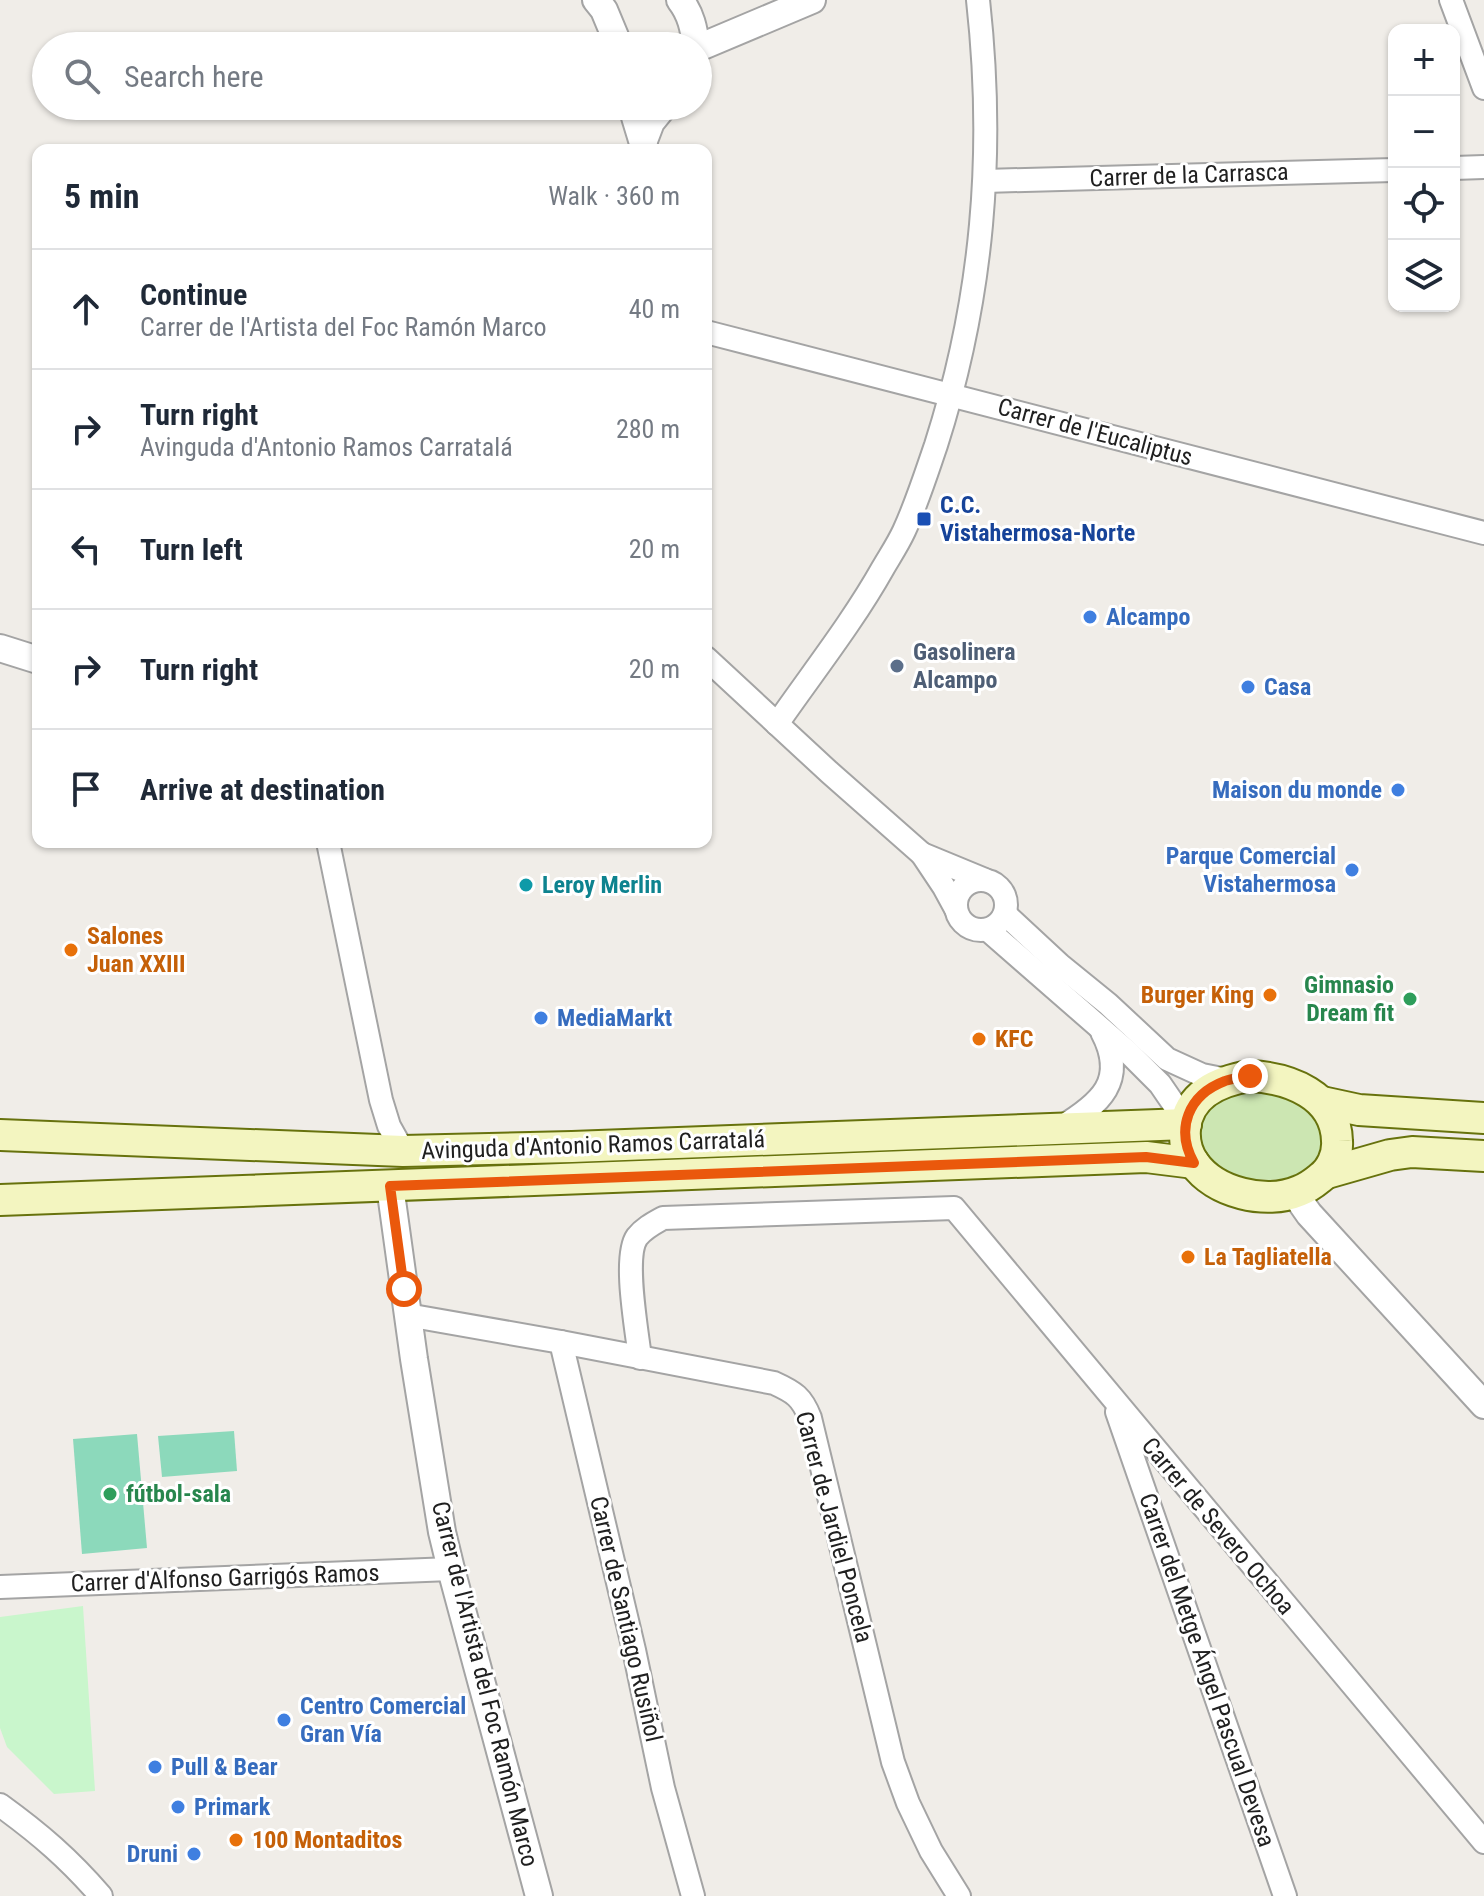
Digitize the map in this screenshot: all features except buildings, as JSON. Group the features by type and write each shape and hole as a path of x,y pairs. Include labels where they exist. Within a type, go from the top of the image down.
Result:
{"main road":[{"path":"1327,1173 1337,1149 1334,1123 1322,1102 1290,1083 1271,1077 1250,1076 1227,1080 1203,1093 1189,1111 1186,1149 1194,1163 1204,1175 1243,1194 1268,1197 1300,1191 1327,1173 1390,1155 1412,1152 1484,1156"},
{"path":"1322,1102 1359,1110 1484,1118"},
{"name":"Avinguda d'Antonio Ramos Carratalá","path":"0,1135 403,1151 1186,1123"},
{"name":"Avinguda d'Antonio Ramos Carratalá","path":"0,1200 1146,1157 1194,1163"}],"street":[{"path":"680,0 686,7 695,32"},
{"path":"712,41 812,0"},
{"path":"777,724 843,632 904,532 951,395 975,285 982,233 986,112 978,0"},
{"path":"1451,0 1484,88"},
{"path":"601,3 613,32"},
{"path":"636,120 643,144"},
{"path":"645,144 653,120"},
{"path":"1460,168 1484,167"},
{"name":"Carrer de la Carrasca","path":"985,181 1388,170"},
{"name":"Carrer de l'Eucaliptus","path":"712,334 1484,533"},
{"path":"0,648 32,658"},
{"path":"712,664 922,854 956,909"},
{"path":"329,848 381,1100 389,1126 403,1151"},
{"path":"922,854 985,880 1000,887 1007,904 1005,914 999,924 980,931 963,923 957,915 956,899 967,884 985,880"},
{"path":"1005,914 1167,1059 1202,1075 1227,1080"},
{"path":"988,930 1098,1024 1160,1084 1186,1123"},
{"path":"1059,1129 1087,1112 1105,1092 1112,1072 1112,1055 1098,1024"},
{"name":"Carrer de l'Artista del Foc Ramón Marco","path":"390,1186 442,1532 539,1896"},
{"path":"1300,1191 1302,1204 1309,1214 1484,1405"},
{"name":"Carrer de Severo Ochoa","path":"640,1358 631,1252 637,1237 663,1218 954,1208 1484,1842"},
{"name":"Carrer de Jardiel Poncela","path":"407,1315 774,1383 804,1402 893,1762 931,1851 959,1896"},
{"name":"Carrer de Santiago Rusiñol","path":"561,1342 634,1650 663,1788 693,1896"},
{"name":"Carrer del Metge Ángel Pascual Devesa","path":"1113,1399 1285,1896"},
{"name":"Carrer d'Alfonso Garrigós Ramos","path":"0,1587 451,1569"},
{"path":"0,1805 39,1833 75,1866 101,1896"}],"green space":[{"path":"1248,1089 1278,1093 1306,1105 1316,1114 1322,1127 1323,1141 1315,1161 1304,1172 1273,1180 1246,1178 1221,1168 1202,1151 1199,1123 1207,1108 1221,1098"},
{"path":"234,1431 237,1471 162,1477 158,1436"},
{"name":"fútbol-sala","path":"137,1434 147,1548 82,1554 73,1439"},
{"path":"83,1606 95,1791 54,1794 7,1747 0,1728 0,1617"}],"place":[{"name":"C.C. Vistahermosa-Norte","path":"924,519"},
{"name":"Alcampo","path":"1090,617"},
{"name":"Gasolinera Alcampo","path":"897,666"},
{"name":"Casa","path":"1248,687"},
{"name":"Maison du monde","path":"1398,790"},
{"name":"Parque Comercial Vistahermosa","path":"1352,870"},
{"name":"Leroy Merlin","path":"526,885"},
{"name":"Salones Juan XXIII","path":"71,950"},
{"name":"Burger King","path":"1270,995"},
{"name":"Gimnasio Dream fit","path":"1410,999"},
{"name":"MediaMarkt","path":"541,1018"},
{"name":"KFC","path":"979,1039"},
{"name":"La Tagliatella","path":"1188,1257"},
{"name":"fútbol-sala","path":"110,1494"},
{"name":"Centro Comercial Gran Vía","path":"284,1720"},
{"name":"Pull & Bear","path":"155,1767"},
{"name":"Primark","path":"178,1807"},
{"name":"100 Montaditos","path":"236,1840"},
{"name":"Druni","path":"194,1854"}],"route":[{"path":"404,1289 390,1186 1146,1157 1194,1163 1186,1149 1189,1111 1213,1086 1250,1076"}]}
